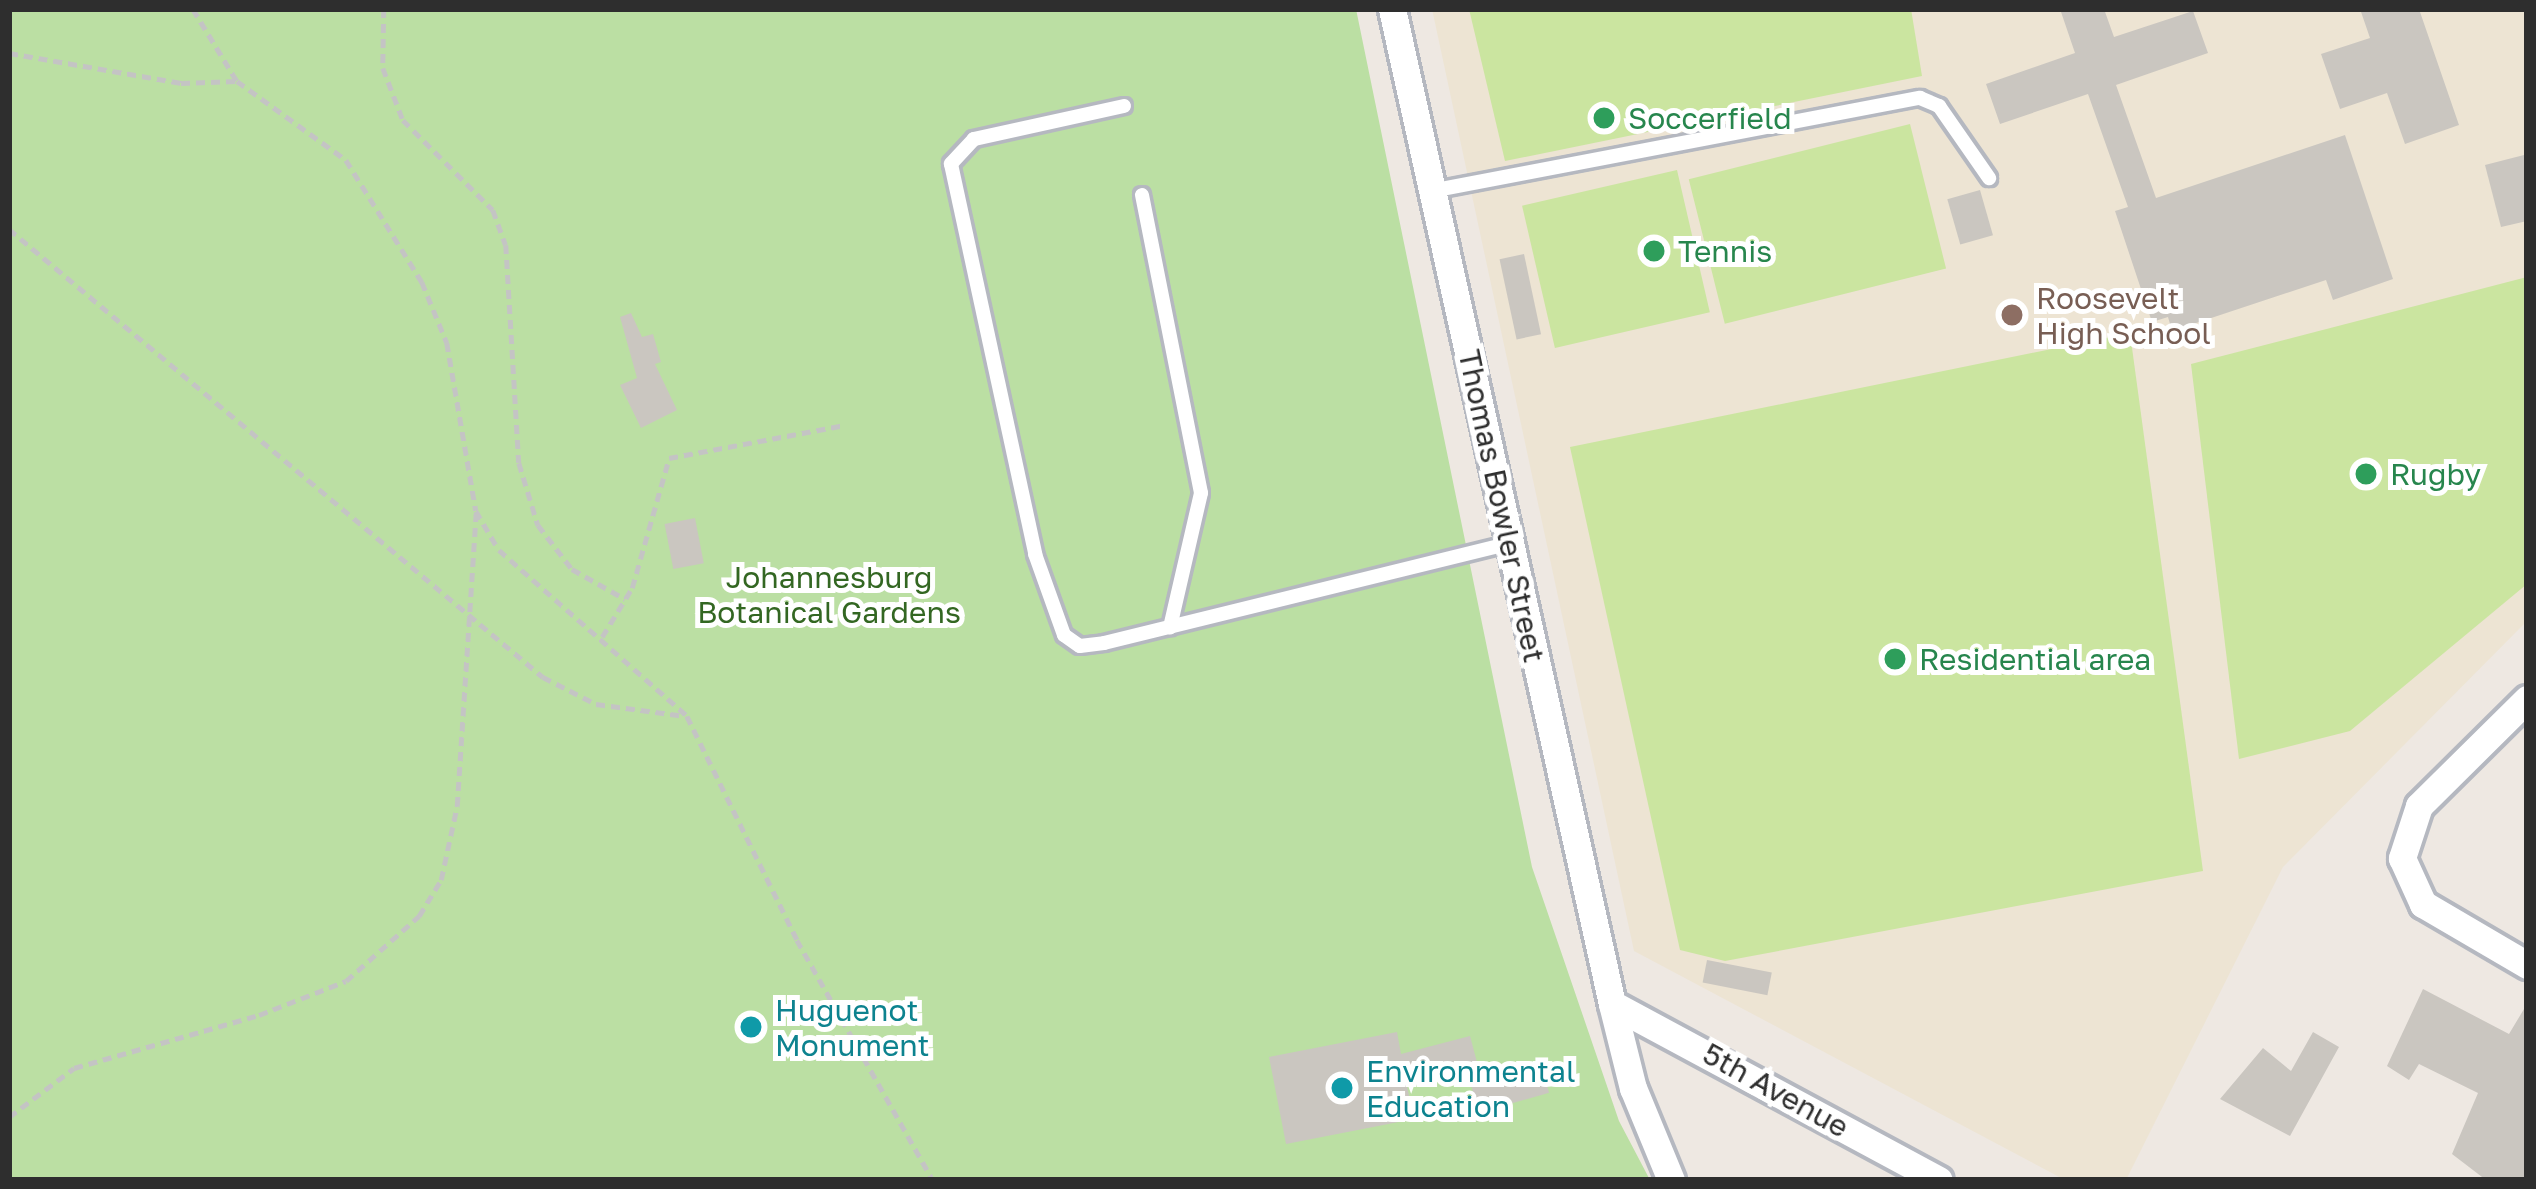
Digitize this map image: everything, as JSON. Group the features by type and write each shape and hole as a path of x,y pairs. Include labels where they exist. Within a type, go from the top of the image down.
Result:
{"street":[{"name":"Thomas Bowler Street","path":"1392,9 1612,1004 1633,1088 1671,1180"},
{"path":"2527,699 2419,806 2404,838 2404,874 2423,904 2527,964"},
{"name":"5th Avenue","path":"1612,1004 1939,1180"}],"lane":[{"path":"1432,190 1920,98 1939,106 1989,178"},
{"path":"1124,106 974,139 956,152 951,177 1035,554 1064,635 1080,646 1510,543"},
{"path":"1142,195 1201,494 1170,627"}],"path":[{"path":"9,1118 74,1068 300,1001 346,981 395,943 442,880 457,806 476,511 447,344 422,282 346,160 237,81 193,9"},
{"path":"384,9 383,68 403,120 493,210 506,245 520,463 533,513 572,569 625,599"},
{"path":"9,52 181,83 237,81"},
{"path":"9,230 543,677 596,704 687,716"},
{"path":"601,639 625,599 669,458 845,425"},
{"path":"476,511 499,550 687,716 797,940 933,1180"}],"shaded area":[{"name":"Roosevelt High School","path":"1432,9 2527,9 2527,621 2283,867 2126,1180 2065,1180 1634,951"}],"green space":[{"name":"Johannesburg Botanical Gardens","path":"9,9 1356,9 1532,867 1619,1121 1650,1180 9,1180"},
{"name":"Soccerfield","path":"1469,9 1911,9 1922,76 1505,161"},
{"path":"1910,124 1946,269 1725,324 1689,179"},
{"path":"1677,170 1710,312 1555,348 1522,206"},
{"name":"Rugby","path":"2527,277 2527,584 2350,731 2239,759 2191,364"},
{"name":"Residential area","path":"2130,333 2203,871 1725,961 1680,950 1570,447"}],"building":[{"path":"2060,9 2104,9 2114,37 2193,11 2208,53 2116,85 2156,198 2345,135 2393,279 2333,300 2326,280 2172,331 2168,317 2152,322 2115,211 2128,207 2088,94 2000,124 1986,84 2075,53"},
{"path":"2360,9 2419,9 2459,125 2405,144 2387,93 2340,109 2321,54 2370,38"},
{"path":"2524,155 2527,221 2501,227 2485,165"},
{"path":"1980,190 1993,235 1960,245 1947,199"},
{"path":"1524,254 1541,334 1517,339 1500,259"},
{"path":"631,313 642,337 653,334 661,362 655,364 677,410 641,428 620,385 637,378 620,317"},
{"path":"695,518 704,563 673,569 665,524"},
{"path":"1707,960 1772,973 1767,995 1703,983"},
{"path":"2423,989 2509,1034 2527,1004 2527,1180 2486,1180 2452,1154 2478,1093 2419,1064 2409,1080 2387,1066"},
{"name":"Environmental Education","path":"1397,1032 1401,1054 1470,1036 1478,1066 1407,1086 1414,1119 1286,1144 1269,1057"},
{"path":"2313,1032 2339,1047 2290,1136 2220,1099 2263,1048 2291,1071"},
{"path":"1540,1061 1549,1093 1479,1113 1470,1081"}],"place":[{"name":"Soccerfield","path":"1604,118"},
{"name":"Tennis","path":"1654,251"},
{"name":"Roosevelt High School","path":"2012,315"},
{"name":"Rugby","path":"2366,474"},
{"name":"Residential area","path":"1895,659"},
{"name":"Huguenot Monument","path":"751,1027"},
{"name":"Environmental Education","path":"1342,1088"}]}
